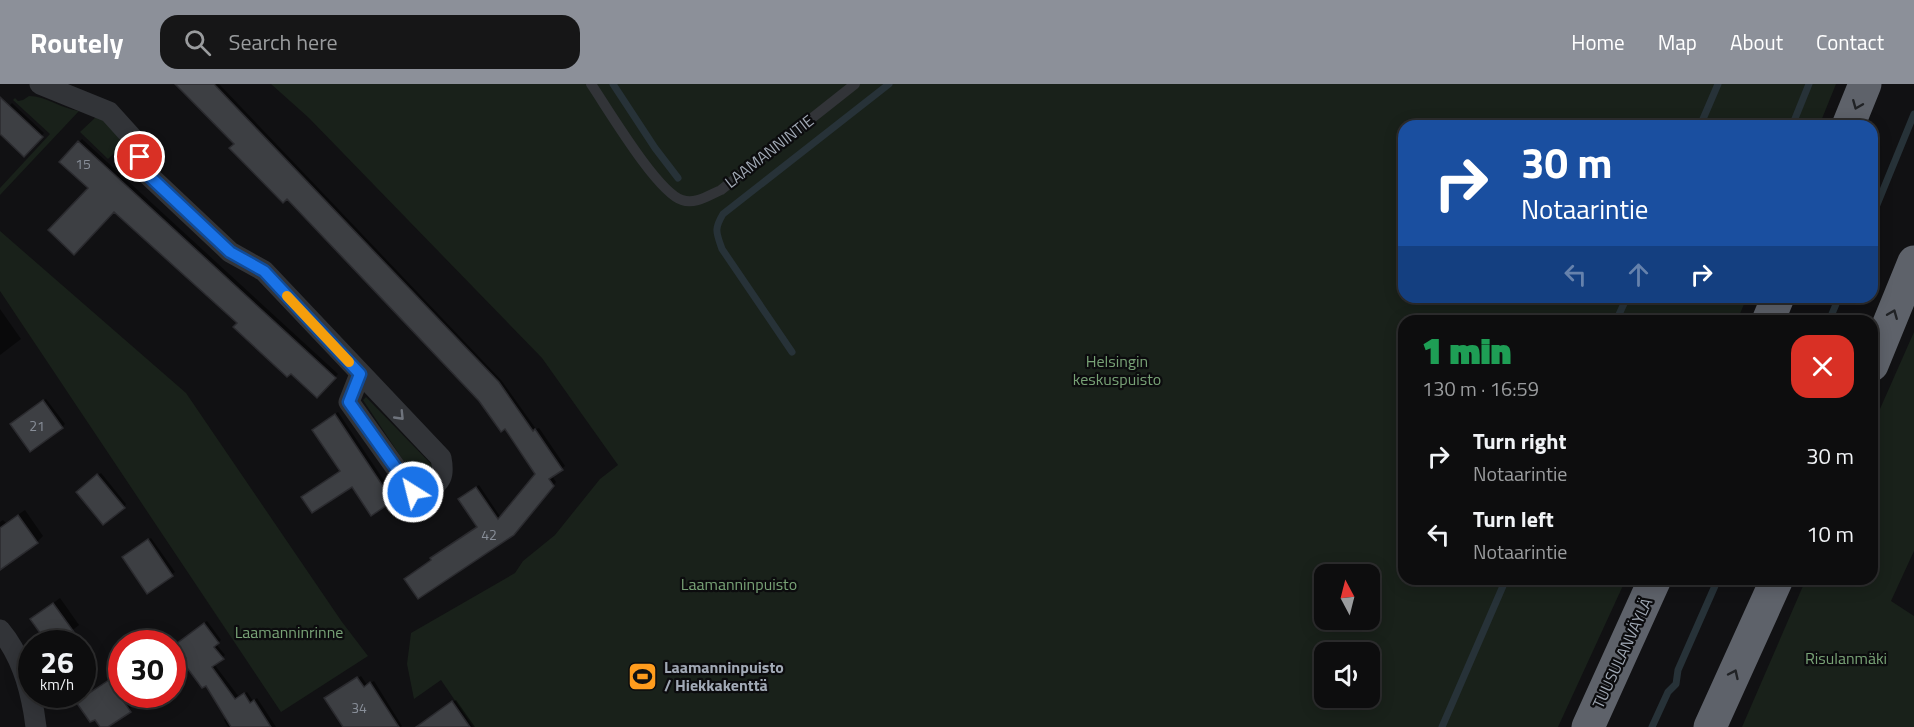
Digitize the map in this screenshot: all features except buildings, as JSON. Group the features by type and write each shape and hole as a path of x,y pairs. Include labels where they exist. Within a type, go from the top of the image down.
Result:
{"highway":[{"path":"1850,120 1865,84"},
{"path":"1878,350 1914,262"},
{"name":"TUUSULANVÄYLÄ","path":"1588,727 1652,585"},
{"path":"1710,727 1774,585"}],"street":[{"path":"40,84 109,112 137,143 144,171 230,252 264,271 441,458 444,470 441,481 425,493 413,492 349,402 360,374"},
{"path":"0,630 18,660 29,693 36,727"}],"lane":[{"name":"LAAMANNINTIE","path":"591,84 652,175 668,193 682,201 695,201 721,190 855,84"}],"green space":[{"name":"Helsingin keskuspuisto","path":"271,84 1836,84 1821,120 1398,120 1398,303 1744,303 1740,315 1398,315 1398,585 1623,585 1558,727 473,727 441,680 414,699 407,664 411,633 515,573 523,561 555,535 600,479 618,465 542,358 309,118"},
{"path":"29,96 42,98 79,111 0,195 0,188 50,134 13,100 15,98 18,101 23,100"},
{"path":"97,116 113,129 119,138 119,147 108,159 80,132"},
{"name":"Laamanninrinne","path":"0,231 186,393 342,622 368,656 281,712 0,291"},
{"name":"Risulanmäki","path":"1914,332 1914,551 1891,601 1914,616 1914,727 1742,727 1803,585 1878,585 1878,413"},
{"path":"366,397 432,465 431,475 423,479 415,478 363,400"}],"waterway":[{"path":"613,84 655,148 678,178"},
{"path":"792,352 722,249 717,234 718,223 723,214 889,84"},
{"path":"1703,120 1718,84"},
{"path":"1794,120 1809,84"},
{"path":"1878,202 1914,114"},
{"path":"1619,315 1624,303"},
{"path":"1832,315 1836,303"},
{"path":"1442,727 1503,585"},
{"path":"1652,727 1668,692 1676,684 1678,670 1715,585"}],"slow traffic":[{"path":"287,296 349,362"}],"place":[{"name":"Laamanninpuisto / Hiekkakenttä","path":"643,676"}],"route":[{"path":"140,157 144,171 230,252 264,271 360,374 349,402 413,492"}],"park label":[{"name":"Laamanninpuisto","path":"739,584"}]}
